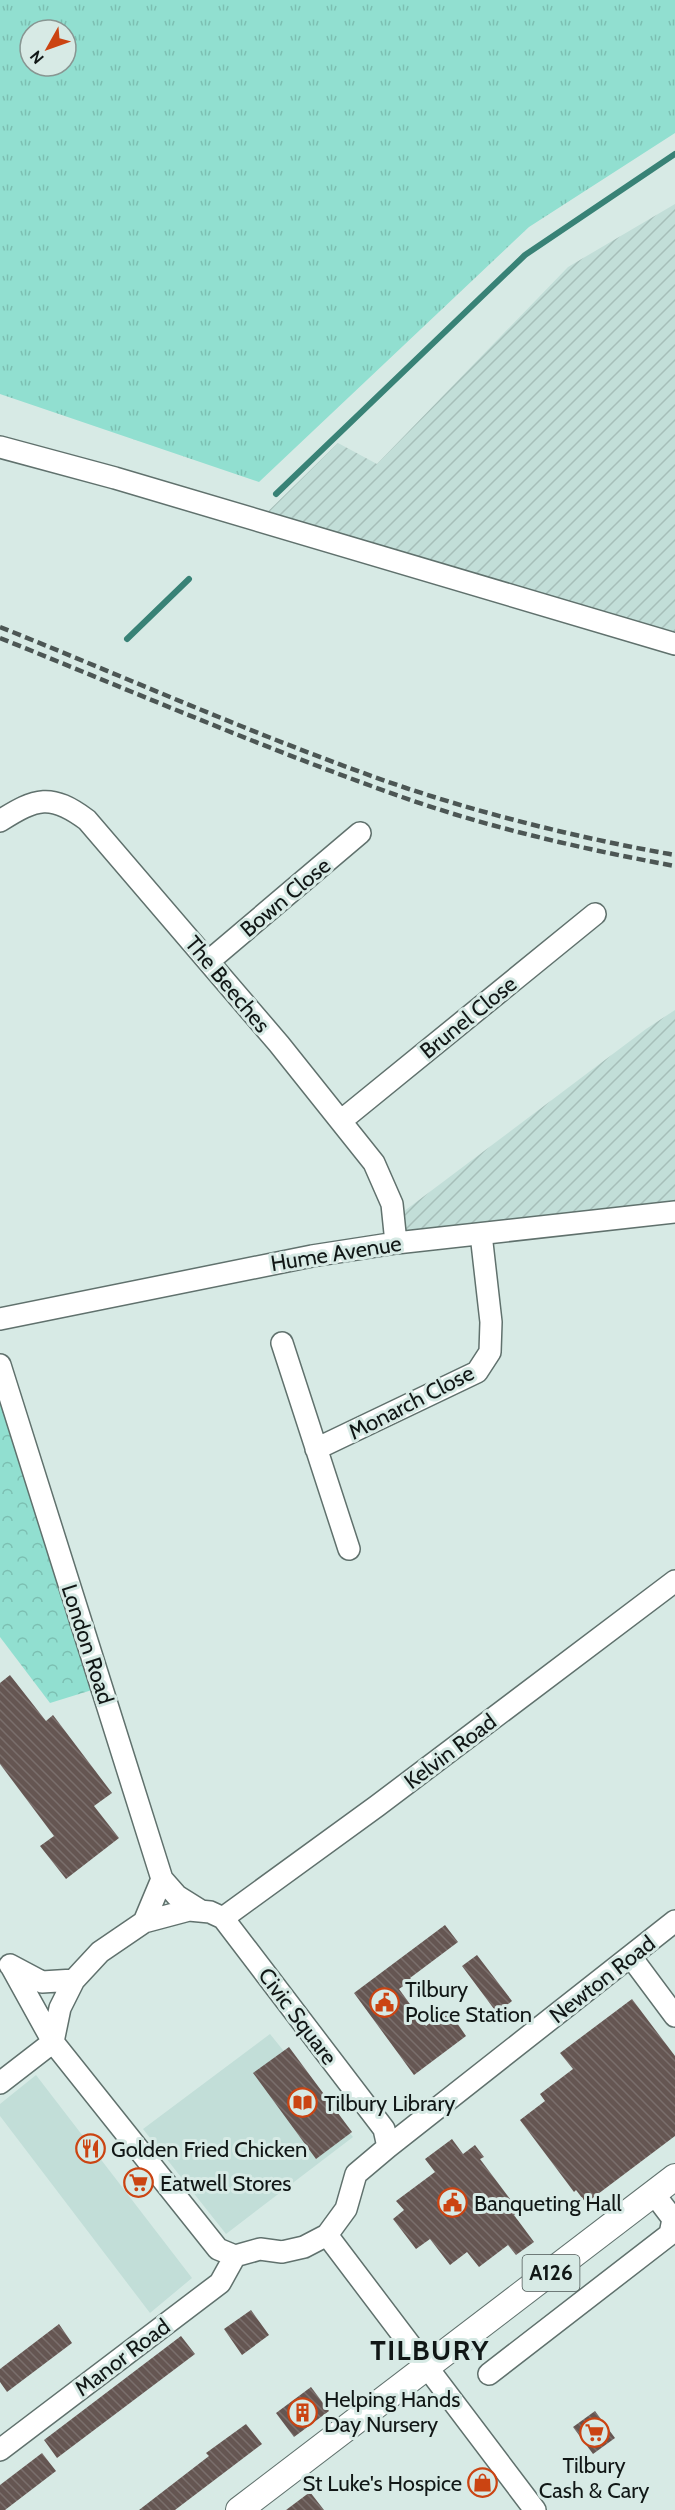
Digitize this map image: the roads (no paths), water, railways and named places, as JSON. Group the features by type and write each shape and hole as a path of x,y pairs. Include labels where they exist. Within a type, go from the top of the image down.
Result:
{"main road":[{"name":"A126","path":"239,2510 675,2177"}],"street":[{"path":"0,447 115,478 675,644"},
{"name":"The Beeches","path":"0,821 24,805 42,800 58,802 87,820 209,961 342,1120 374,1163 392,1204 396,1243"},
{"name":"Bown Close","path":"209,961 360,833"},
{"name":"Brunel Close","path":"342,1120 595,914"},
{"name":"Hume Avenue","path":"0,1319 260,1266 396,1243 675,1212"},
{"name":"Monarch Close","path":"316,1449 477,1372 490,1352 491,1323 481,1234"},
{"path":"282,1343 349,1549"},
{"name":"London Road","path":"0,1365 162,1880"},
{"name":"Kelvin Road","path":"223,1918 377,1806 675,1581"},
{"path":"144,1922 162,1880 177,1896 201,1911"},
{"path":"0,2083 53,2042 60,2008 74,1980 100,1953 144,1922 189,1910 223,1918"},
{"name":"Civic Square","path":"223,1918 384,2128 388,2147"},
{"name":"Newton Road","path":"388,2147 675,1921"},
{"path":"631,1957 675,2016"},
{"path":"6,1962 42,1982 74,1980"},
{"path":"6,1962 53,2042 218,2249 235,2256 260,2250 282,2252 304,2247 327,2235 346,2209 356,2174 388,2147"},
{"path":"489,2374 670,2234 673,2219 654,2194"},
{"path":"327,2235 535,2510"},
{"name":"Manor Road","path":"0,2450 220,2283 235,2256"}],"waterway":[{"path":"276,494 525,255 675,154"},
{"path":"127,639 189,579"}],"railway":[{"path":"0,627 252,731 406,788 539,826 675,855"},
{"path":"0,638 250,740 402,797 537,837 675,866"}],"place":[{"name":"Tilbury Police Station","path":"384,2002"},
{"name":"Tilbury Library","path":"303,2103"},
{"name":"Golden Fried Chicken","path":"90,2149"},
{"name":"Eatwell Stores","path":"139,2183"},
{"name":"Banqueting Hall","path":"453,2203"},
{"name":"Helping Hands Day Nursery","path":"303,2412"},
{"name":"Tilbury Cash & Cary","path":"594,2433"},
{"name":"St Luke's Hospice","path":"483,2483"}],"district":[{"name":"TILBURY","path":"430,2350"}]}
